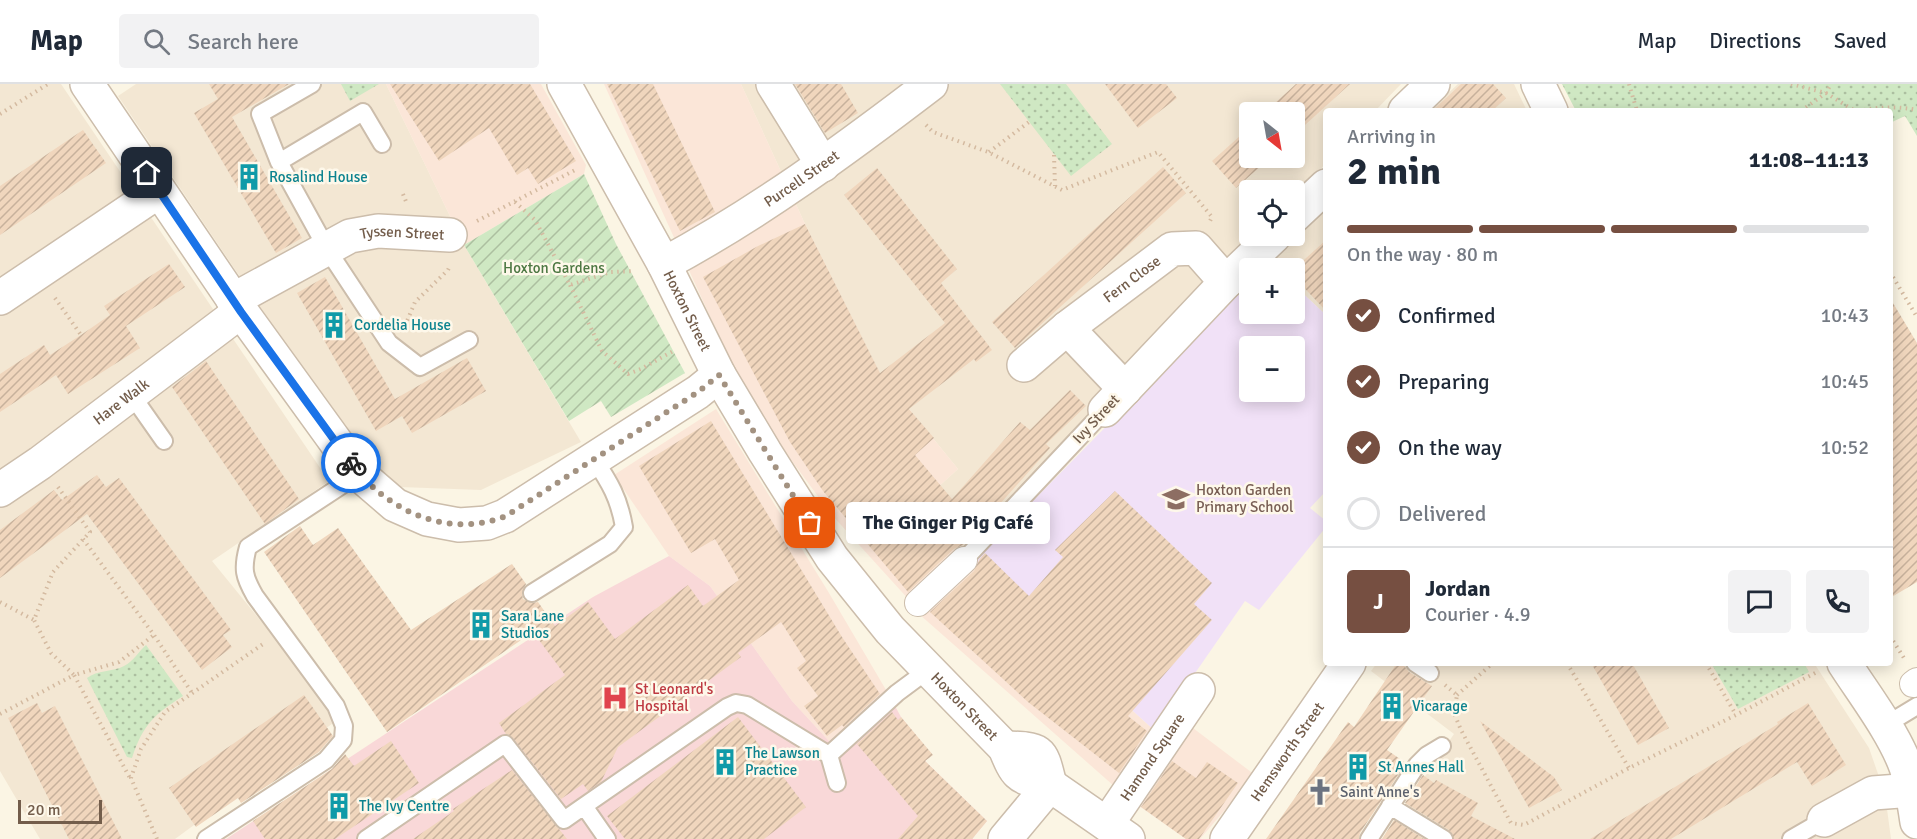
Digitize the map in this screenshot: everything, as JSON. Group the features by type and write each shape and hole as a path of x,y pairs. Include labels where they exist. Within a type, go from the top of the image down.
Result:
{"street":[{"path":"87,84 237,306 359,474 395,506 427,519 459,525 487,523 506,516 698,392 719,375"},
{"name":"Hoxton Street","path":"564,84 664,264 719,375 832,558 890,630 1005,748 1014,770 1022,777 1050,785 1117,831"},
{"path":"773,84 823,165"},
{"name":"Purcell Street","path":"664,264 708,240 823,165 931,84"},
{"path":"1408,108 1433,84"},
{"path":"1538,84 1550,108"},
{"path":"1305,206 1323,189"},
{"path":"0,298 159,191"},
{"name":"Tyssen Street","path":"237,306 350,236 378,231 450,235"},
{"name":"Ivy Street","path":"1115,400 1226,282 1264,246"},
{"path":"1196,248 1226,282"},
{"name":"Fern Close","path":"1024,365 1066,328 1172,249 1196,248"},
{"name":"Hare Walk","path":"3,480 40,462 131,394 237,306"},
{"path":"1066,328 1115,400"},
{"name":"Ivy Street","path":"918,603 964,560"},
{"name":"Hemsworth Street","path":"1227,839 1347,666"},
{"path":"1824,820 1873,793 1915,806 1906,766 1884,726 1834,666"},
{"name":"Hamond Square","path":"1117,831 1198,690"},
{"path":"1005,839 1050,785"}],"lane":[{"path":"312,84 260,114 279,162 327,249 389,343 420,367 469,340"},
{"path":"279,162 363,112 382,144"},
{"path":"131,394 164,441"},
{"name":"Ivy Street","path":"964,560 1115,400"},
{"path":"532,593 610,544 624,528 621,507 613,488 594,459"},
{"path":"206,839 326,760 343,740 344,726 336,706 255,596 246,579 244,563 248,547 359,474"},
{"path":"1420,666 1430,673"},
{"path":"829,755 897,693 928,670"},
{"path":"1884,726 1916,691"},
{"path":"366,839 505,744 564,820 736,703 747,705 829,755 837,783"},
{"path":"1369,839 1417,765 1427,755 1442,746"},
{"path":"584,806 607,839"},
{"path":"1390,806 1444,839"},
{"path":"1791,839 1824,820"}],"path":[{"path":"0,114 48,84"},
{"path":"1629,84 1635,108"},
{"path":"1791,84 1826,93 1851,108"},
{"path":"1805,108 1826,93 1831,84"},
{"path":"904,105 933,132 988,152 1062,190 1158,152 1212,217 1196,248"},
{"path":"1882,108 1917,110"},
{"path":"988,152 1029,122"},
{"path":"1054,154 1055,186"},
{"name":"Tyssen Street","path":"450,235 604,155"},
{"path":"515,202 535,220 602,351 628,374 699,336"},
{"path":"398,350 415,302 448,270 452,262 450,235"},
{"path":"570,285 610,272 631,272 664,264"},
{"path":"38,273 81,335"},
{"path":"1893,277 1917,317"},
{"path":"34,620 53,572 90,532 40,462"},
{"path":"83,539 154,635 192,693"},
{"path":"0,602 34,620 51,653 74,675 131,778 157,839"},
{"path":"131,778 141,749 165,712 280,631"},
{"path":"0,714 74,675 119,662 154,635"},
{"path":"1490,666 1457,695 1454,713 1511,824 1524,825 1629,768 1834,666"},
{"path":"1569,666 1629,768"},
{"path":"1708,666 1737,715"},
{"path":"1430,673 1457,695"}],"shaded area":[{"path":"0,84 61,84 329,481 212,561 340,718 175,839 40,839 0,771"},
{"path":"136,84 386,84 464,245 581,442 481,490 400,487 352,443 118,96"},
{"path":"386,84 541,84 586,165 584,174 464,245"},
{"path":"604,84 741,84 805,224 879,372 958,469 916,507 957,554 911,602 831,514 750,404"},
{"path":"741,84 1401,84 1378,108 1323,108 1323,166 1305,186 1305,180 1239,180 1239,246 1249,246 957,554 916,507 958,469 879,372 805,224"},
{"path":"1458,84 1514,84 1526,108 1432,108"},
{"path":"1323,211 1323,312 1305,295 1305,258 1272,258 1285,246 1305,246 1305,228"},
{"name":"Hoxton Garden Primary School","path":"1239,291 1239,324 1305,324 1305,295 1323,312 1323,494 1310,508 1323,519 1323,531 1259,610 1245,601 1155,731 971,564"},
{"path":"716,409 889,695 829,741 792,701 710,586 669,556 614,475"},
{"name":"St Leonard's Hospital","path":"669,556 710,586 792,701 829,741 889,695 901,717 932,755 925,761 987,821 972,839 226,839 593,597"},
{"path":"971,564 1155,731 1114,786 919,614"},
{"path":"1375,666 1816,666 1869,748 1885,794 1891,839 1382,839 1454,734 1371,671"},
{"path":"1185,722 1255,775 1200,839 1186,839 1132,801"}],"green space":[{"path":"341,84 379,84 350,101"},
{"path":"1000,84 1066,84 1112,144 1071,176"},
{"path":"1562,84 1917,84 1917,136 1905,116 1893,122 1893,108 1574,108"},
{"name":"Hoxton Gardens","path":"584,174 616,244 685,373 611,417 601,401 569,421 464,245"},
{"path":"146,645 183,696 151,721 141,736 132,758 127,757 87,678 124,666"},
{"path":"1713,666 1806,666 1809,672 1738,709"}],"building":[{"name":"Rosalind House","path":"209,84 289,84 232,117 302,238 276,253 194,113 218,99"},
{"path":"390,84 530,84 576,161 538,184 528,168 517,175 489,128 439,161"},
{"path":"607,84 653,84 715,212 680,231"},
{"path":"795,84 841,84 858,113 825,133"},
{"path":"1105,84 1166,84 1177,98 1138,128"},
{"path":"1296,84 1350,84 1305,125 1305,102 1276,102"},
{"path":"1461,84 1493,84 1506,98 1495,108 1435,108"},
{"path":"83,130 106,163 0,235 0,186"},
{"path":"1239,137 1239,168 1259,168 1245,180 1239,180 1239,185 1236,188 1212,161"},
{"path":"1163,167 1186,193 1015,348 992,322"},
{"path":"877,168 957,269 941,283 992,350 976,362 974,359 909,409 934,438 915,455 952,499 1020,422 1030,430 1070,390 1086,406 1046,444 1050,448 963,545 954,549 908,592 823,491 790,442 703,277 758,246 805,224 880,373 945,323 844,195"},
{"path":"1323,243 1323,308 1305,289 1305,259"},
{"path":"169,264 185,287 126,326 140,348 68,394 56,375 0,412 0,374 44,345 50,355 81,335 110,315 104,306"},
{"name":"Cordelia House","path":"325,277 395,399 467,358 486,391 412,433 402,416 376,431 297,293"},
{"path":"1893,303 1917,343 1917,582 1893,596"},
{"path":"206,361 299,499 265,524 172,387"},
{"path":"711,421 842,637 880,694 844,727 842,725 827,736 804,706 818,696 797,668 806,661 781,622 738,653 741,657 618,747 601,782 588,791 583,784 561,799 499,723 565,675 533,632 387,732 264,552 300,526 313,545 338,528 411,630 512,564 526,584 522,593 523,599 532,603 538,602 555,626 588,602 615,639 688,585 703,606 739,580 715,539 691,553 639,466"},
{"path":"97,475 106,487 119,478 231,630 223,635 232,647 202,670 87,514 0,578 0,530 54,490 62,500"},
{"path":"1115,491 1212,583 1194,604 1212,620 1128,716 1147,731 1119,773 1028,702 930,612 974,571 985,553 1029,596 1063,557 1055,550"},
{"path":"1395,666 1404,666 1409,672 1432,686 1387,750 1406,763 1360,833 1359,839 1266,839 1348,722 1354,727"},
{"path":"1593,666 1634,666 1669,728 1638,745"},
{"path":"304,695 333,736 319,752 241,803 238,798 196,827 169,788"},
{"path":"37,703 42,713 55,706 122,839 69,839 8,718"},
{"path":"1808,703 1846,765 1812,786 1797,762 1671,839 1590,839 1778,724 1777,722"},
{"path":"892,712 898,720 901,717 933,755 925,761 987,821 972,839 898,839 918,816 857,744"},
{"name":"The Lawson Practice","path":"738,717 806,807 764,839 625,839 607,816"},
{"path":"1480,721 1554,777 1562,790 1529,808"},
{"name":"The Ivy Centre","path":"391,741 419,783 335,839 265,839 253,821 332,769 345,754 354,766"},
{"path":"1172,761 1196,778 1207,762 1238,783 1199,839 1186,839 1141,807"},
{"path":"512,770 567,839 413,839 454,811 453,809"},
{"path":"1423,775 1434,783 1436,780 1478,803 1471,816 1515,839 1454,839 1449,830 1405,803"},
{"path":"1394,820 1424,839 1382,839"}],"way so far":[{"path":"351,463 359,474 395,506 427,519 459,525 487,523 506,516 698,392 719,375 810,523"}],"place":[{"name":"Rosalind House","path":"249,177"},
{"name":"Cordelia House","path":"334,325"},
{"name":"Hoxton Garden Primary School","path":"1176,499"},
{"name":"The Ginger Pig Café","path":"810,523"},
{"name":"Sara Lane Studios","path":"481,625"},
{"name":"St Leonard's Hospital","path":"615,698"},
{"name":"Vicarage","path":"1392,706"},
{"name":"The Lawson Practice","path":"725,762"},
{"name":"St Annes Hall","path":"1358,767"},
{"name":"Saint Anne's","path":"1320,792"},
{"name":"The Ivy Centre","path":"339,806"}],"route":[{"path":"147,173 241,312 351,463"}]}
